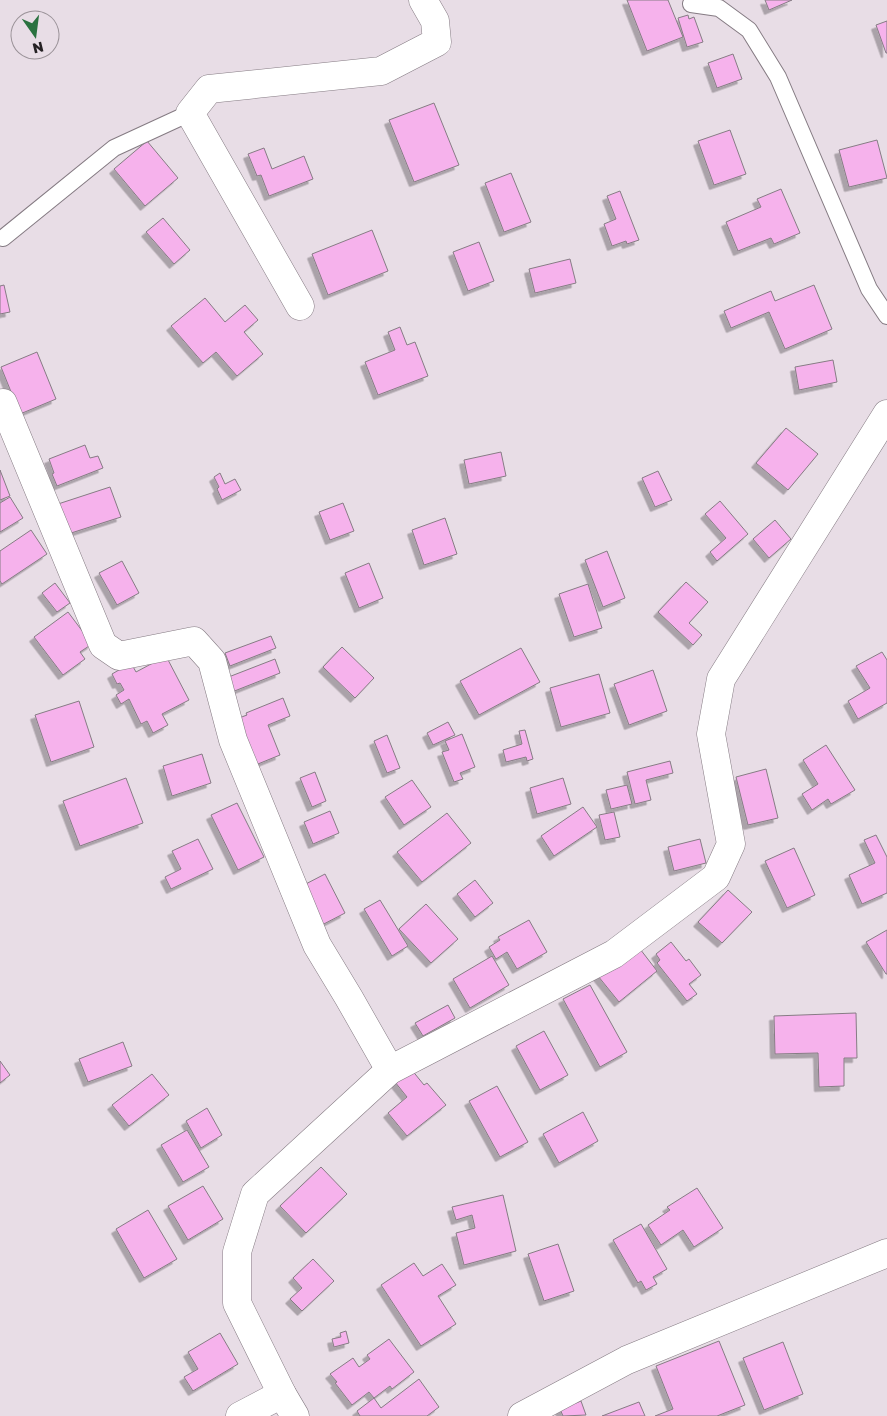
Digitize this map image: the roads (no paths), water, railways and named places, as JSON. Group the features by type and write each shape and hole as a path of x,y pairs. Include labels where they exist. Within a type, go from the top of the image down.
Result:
{"street":[{"path":"300,306 190,113 209,89 381,71 437,42 435,21 423,0"},
{"path":"3,403 103,645 119,656 194,641 212,661 233,740 316,945 390,1070"},
{"path":"240,1416 288,1405 237,1303 238,1252 255,1194 390,1070 614,954 716,878 731,844 711,734 721,679 887,414"},
{"path":"522,1416 628,1360 887,1253"}],"lane":[{"path":"691,4 719,8 749,30 778,78 869,289 887,316"},
{"path":"3,238 114,148 190,113"}]}
